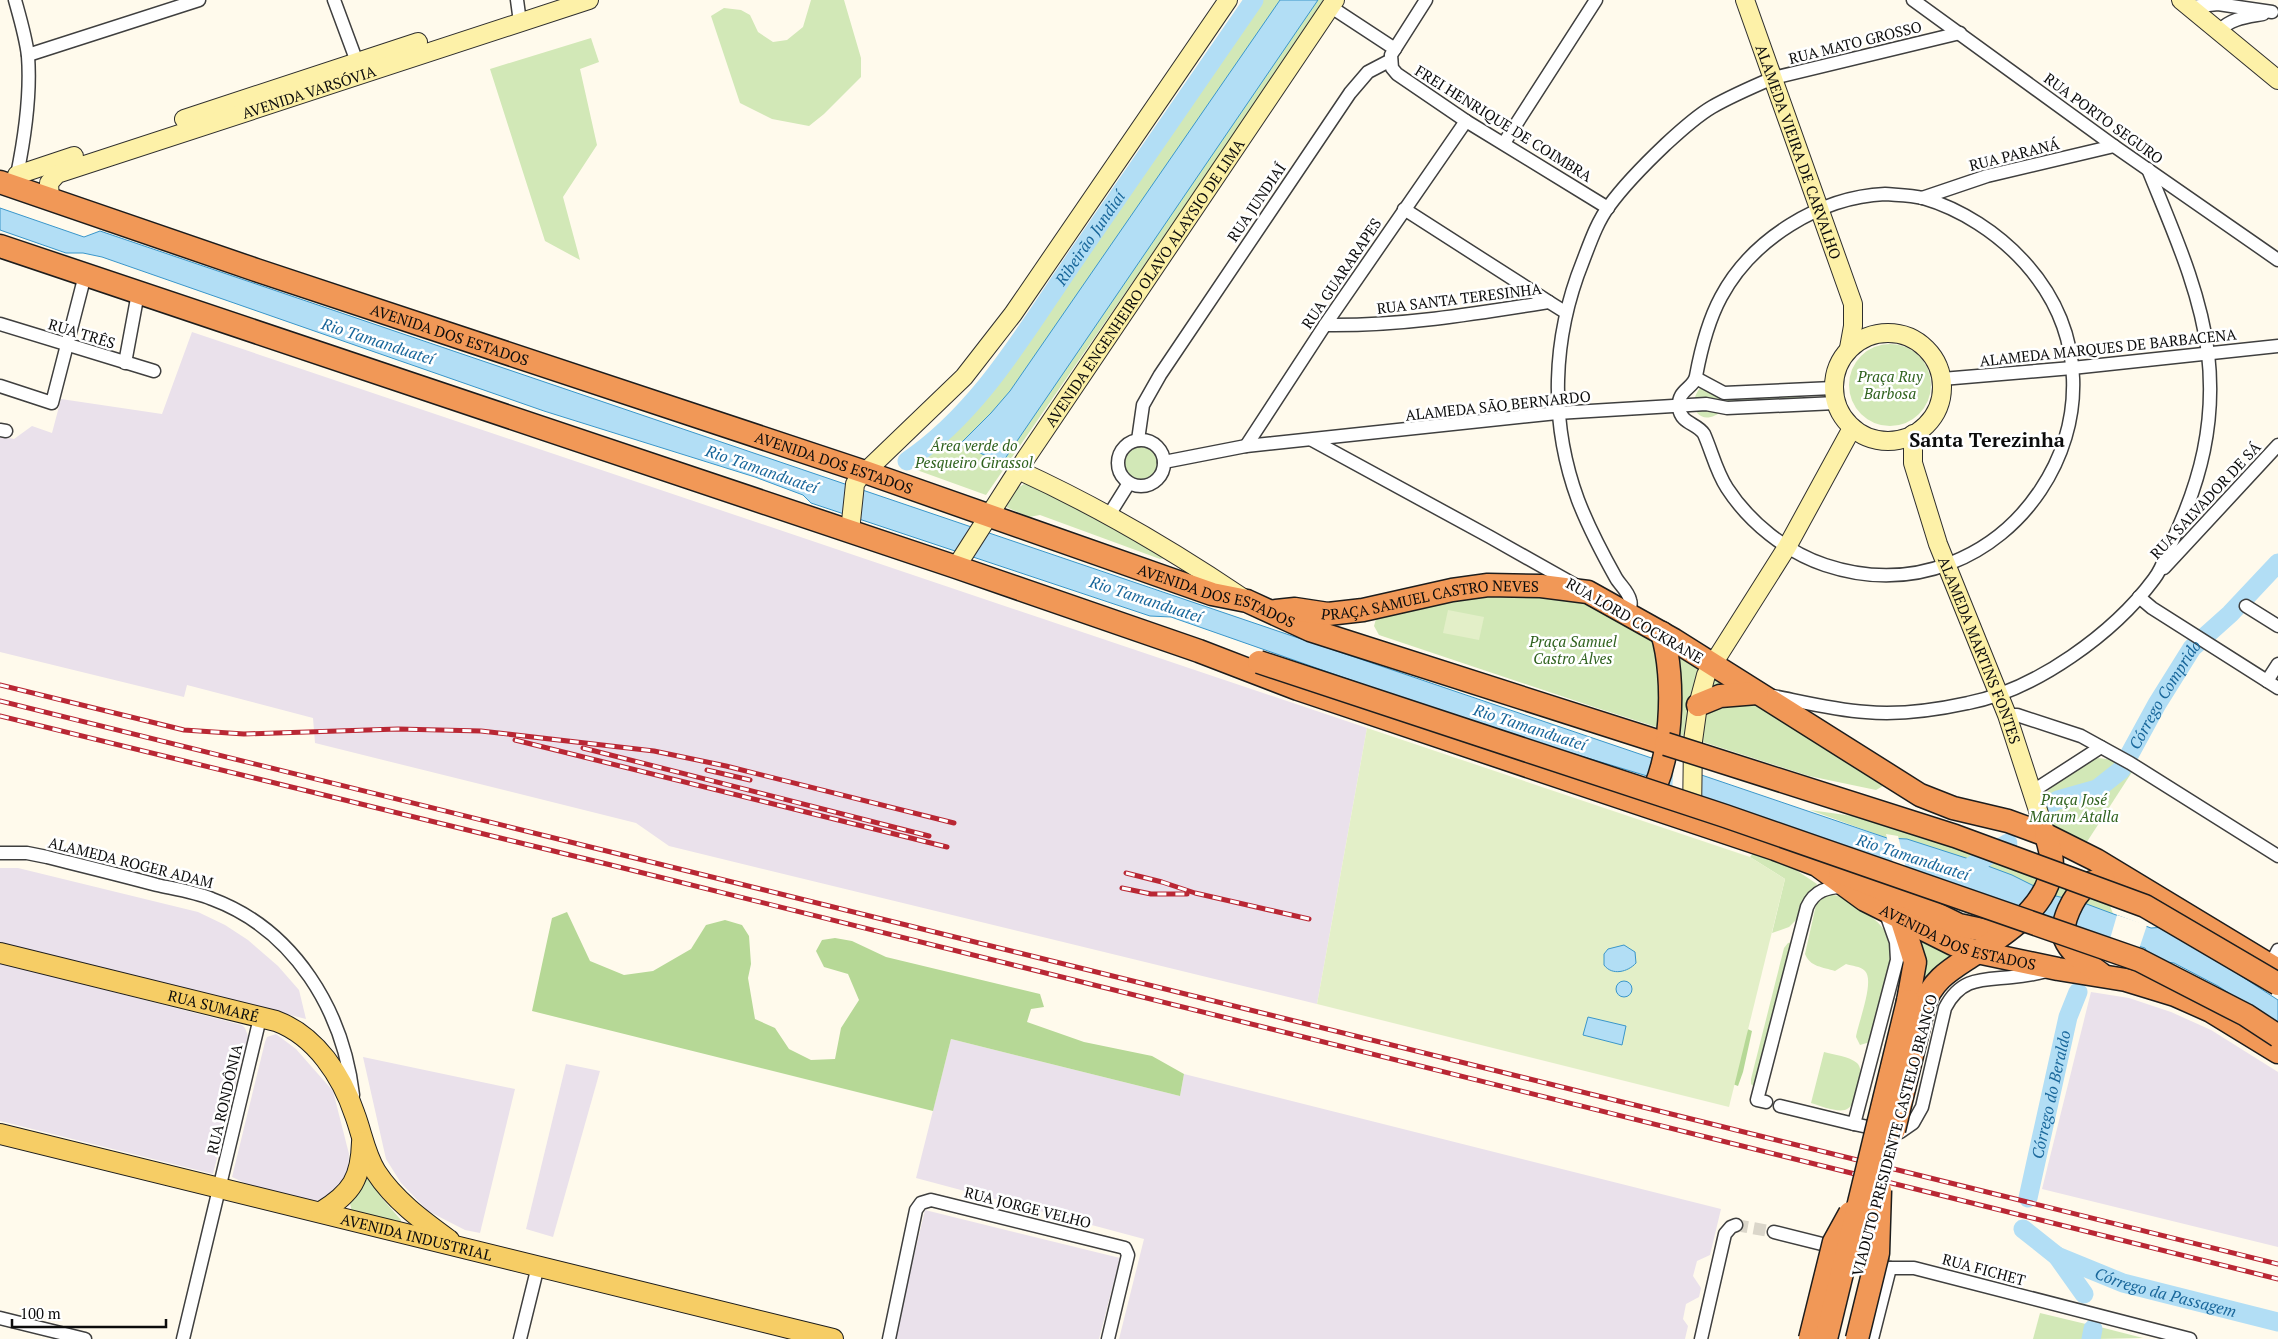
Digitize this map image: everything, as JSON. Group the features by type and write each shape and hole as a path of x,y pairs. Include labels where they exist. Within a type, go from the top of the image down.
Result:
{"highway":[{"name":"AVENIDA DOS ESTADOS","path":"10,181 50,200 986,521 1212,594 1247,601 1310,630 1955,836 2145,906 2276,967"},
{"name":"AVENIDA DOS ESTADOS","path":"0,246 138,293 851,524 959,562 1298,689 1650,797 1692,822 1817,865 1846,886 1893,915 1953,944 1977,952 2058,969 2104,976 2158,989 2193,1002 2278,1052"},
{"name":"PRAÇA SAMUEL CASTRO NEVES","path":"1272,611 1295,610 1328,614 1363,610 1457,589 1488,585 1542,586 1588,592"},
{"name":"RUA LORD COCKRANE","path":"1588,592 1662,634 1920,795 1953,808"},
{"path":"1650,797 1668,739 1669,667 1662,634"},
{"name":"AVENIDA DOS ESTADOS","path":"1199,651 1259,662 1725,816 2140,960 2246,1015 2278,1036"},
{"path":"1698,706 1720,696 1757,693"},
{"name":"AVENIDA DOS ESTADOS","path":"1953,808 2008,821 2046,835 2130,880 2276,967"},
{"path":"2008,821 2024,832 2051,866"},
{"path":"2046,835 2051,866"},
{"path":"1817,865 1876,886 1958,925 2001,934"},
{"name":"VIADUTO PRESIDENTE CASTELO BRANCO","path":"1841,1339 1872,1188 1916,1004 1938,980 2020,921 2040,900 2051,866"},
{"path":"2104,976 2071,949 2065,939 2064,925 2080,892 2086,885 2094,881 2130,880"},
{"path":"1893,915 1915,962 1916,1004"},
{"path":"1810,1339 1834,1242 1872,1188"},
{"path":"1857,1339 1878,1253 1872,1188"},
{"name":"VIADUTO PRESIDENTE CASTELO BRANCO","path":"1826,1339 1872,1188"}],"main road":[{"name":"AVENIDA VARSÓVIA","path":"50,200 49,183 57,174 550,0"},
{"name":"AVENIDA VARSÓVIA","path":"519,11 588,0"},
{"path":"851,524 860,478 946,396 995,337 1228,0"},
{"name":"ALAMEDA VIEIRA DE CARVALHO","path":"1745,0 1853,304 1853,326 1849,348"},
{"path":"2186,3 2278,80"},
{"name":"AVENIDA ENGENHEIRO OLAVO ALAYSIO DE LIMA","path":"959,562 1018,470 1333,4"},
{"name":"AVENIDA VARSÓVIA","path":"10,181 364,66"},
{"name":"ALAMEDA VIEIRA DE CARVALHO","path":"1853,304 1867,320 1884,332"},
{"path":"1884,332 1906,335 1921,344 1936,360 1942,379 1942,393 1937,410 1929,422 1913,434 1900,440 1885,441 1867,437 1852,428 1842,416 1834,395 1838,364 1849,348 1868,336 1884,332"},
{"path":"1692,822 1693,747 1698,706 1706,675 1711,664 1787,547 1852,428"},
{"name":"ALAMEDA MARTINS FONTES","path":"1913,434 1912,463 1946,564 2007,715 2033,790 2046,835"},
{"name":"ALAMEDA MARTINS FONTES","path":"1885,441 1899,450 1912,463"},
{"path":"1018,470 1108,515 1207,573 1247,601"},
{"name":"RUA SUMARÉ","path":"0,953 286,1026 328,1062 344,1086 356,1116 362,1142 362,1160 358,1176 351,1188 343,1197 321,1212"},
{"name":"AVENIDA INDUSTRIAL","path":"0,1134 833,1339"},
{"name":"RUA SUMARÉ","path":"362,1142 377,1172 392,1192 423,1220 457,1246"}],"street":[{"path":"10,181 27,112 28,55 15,0"},
{"path":"28,55 199,0"},
{"path":"334,0 364,66"},
{"name":"RUA JUNDIAÍ","path":"1138,440 1143,405 1165,368 1350,93 1368,72 1392,55 1426,0"},
{"path":"1504,143 1596,0"},
{"name":"RUA PORTO SEGURO","path":"1913,0 2114,146 2278,260"},
{"path":"2186,3 2218,4 2275,12"},
{"name":"FREI HENRIQUE DE COIMBRA","path":"1333,4 1392,55 1397,74 1466,120 1608,208"},
{"path":"2219,31 2238,18 2275,12"},
{"name":"RUA MATO GROSSO","path":"1627,614 1630,599 1617,578 1578,500 1566,462 1558,413 1557,377 1565,312 1589,245 1608,208 1649,161 1682,130 1711,108 1773,78 1960,33"},
{"name":"RUA GUARARAPES","path":"1246,446 1325,325 1466,120"},
{"name":"RUA PARANÁ","path":"1922,198 1987,176 2114,146"},
{"path":"2148,170 2190,276 2199,306 2208,353 2208,435 2204,454 2190,500 2156,577"},
{"path":"1896,195 1922,198 1945,206 1985,228 2004,242 2027,265 2058,310 2068,339 2072,368 2073,396 2068,430 2057,461 2042,488 2022,513 1998,535 1969,554 1946,564 1910,572 1862,573 1827,566 1787,547 1750,515 1730,492 1718,471 1704,434 1700,429 1684,419 1679,406 1682,394 1696,378 1698,361 1710,322 1722,296 1732,280 1761,248 1801,219 1820,209 1853,197 1896,195"},
{"path":"1404,209 1549,302"},
{"path":"0,386 52,403 85,275"},
{"path":"125,363 138,293"},
{"name":"RUA SANTA TERESINHA","path":"1325,325 1363,326 1444,319 1549,302 1565,312"},
{"name":"RUA TRÊS","path":"0,324 154,371"},
{"name":"ALAMEDA MARQUES DE BARBACENA","path":"1942,379 2072,368 2278,346"},
{"path":"1696,378 1724,392 1834,395"},
{"name":"ALAMEDA SÃO BERNARDO","path":"1164,462 1246,446 1558,413 1706,404 1727,408 1834,395"},
{"path":"1146,440 1158,448 1164,462 1160,475 1150,484 1143,486 1129,483 1120,474 1117,462 1122,449 1132,441 1146,440"},
{"name":"RUA LORD COCKRANE","path":"1312,440 1588,592"},
{"name":"RUA SALVADOR DE SÁ","path":"1757,693 1838,709 1878,713 1968,703 1999,694 2029,680 2064,660 2116,620 2278,445"},
{"path":"1108,515 1129,483"},
{"path":"2139,596 2152,608 2273,684 2278,664"},
{"path":"2246,606 2278,626"},
{"path":"2007,715 2017,715 2081,736 2126,760 2278,856"},
{"path":"2033,790 2100,747"},
{"name":"ALAMEDA ROGER ADAM","path":"0,852 27,853 46,857 212,898 235,910 271,934 309,974 328,1005 340,1034 349,1070 356,1116"},
{"path":"1766,1102 1757,1100 1807,907 1813,895 1822,889 1846,886"},
{"path":"1854,1124 1897,960 1893,915"},
{"path":"1780,1106 1854,1124 1891,1132 1900,1132 1913,1123 1922,1107 1945,1008 1954,993 1962,986 1979,980 2024,976 2058,969"},
{"name":"RUA RONDÔNIA","path":"183,1339 260,1018"},
{"path":"328,1062 337,1051 340,1034"},
{"name":"RUA JORGE VELHO","path":"889,1339 916,1210 921,1203 931,1200 1123,1247 1127,1250 1128,1255 1108,1339"},
{"path":"1701,1339 1725,1234 1731,1227 1736,1225"},
{"path":"1774,1232 1885,1261 1890,1268 1872,1339"},
{"path":"520,1339 538,1266"},
{"name":"RUA FICHET","path":"1890,1268 1914,1268 2190,1339"},
{"path":"0,1318 85,1339"}],"shaded area":[{"path":"192,332 1367,728 1317,1004 669,846 636,823 315,743 313,718 187,685 184,697 0,652 0,436 14,439 32,426 52,433 61,399 162,414"},
{"path":"0,868 18,868 198,912 225,925 248,940 278,966 299,990 306,1019 0,943"},
{"path":"0,963 242,1025 248,1036 213,1174 0,1121"},
{"path":"2091,992 2129,998 2171,1012 2211,1030 2278,1072 2278,1247 2042,1189"},
{"path":"276,1034 296,1049 333,1091 349,1154 348,1172 339,1187 324,1198 315,1201 247,1184 232,1177 265,1042 267,1037"},
{"path":"951,1039 1180,1096 1184,1074 1721,1209 1710,1255 1697,1261 1693,1276 1701,1288 1699,1297 1686,1304 1683,1319 1688,1326 1685,1339 1119,1339 1144,1239 916,1178"},
{"path":"363,1057 515,1089 480,1233 465,1230 428,1211 401,1183 386,1159"},
{"path":"566,1064 600,1071 553,1237 526,1229"},
{"path":"925,1210 1120,1258 1099,1339 894,1339"}],"green space":[{"path":"811,0 844,0 861,58 861,77 824,114 809,126 772,119 740,103 711,16 724,8 741,10 750,15 758,32 773,42 787,40 803,27"},
{"name":"Área verde do Pesqueiro Girassol","path":"1262,0 1327,0 986,495 914,469 996,383"},
{"path":"591,38 599,62 580,69 597,145 563,197 580,260 545,241 490,69"},
{"name":"Praça Ruy Barbosa","path":"1890,344 1906,348 1919,356 1927,369 1931,385 1927,401 1919,414 1906,422 1890,426 1874,422 1861,414 1853,401 1849,385 1853,369 1861,356 1874,348"},
{"path":"1701,387 1799,387 1801,399 1724,409 1708,418 1702,417 1695,408 1696,394"},
{"path":"1141,447 1147,448 1152,452 1156,457 1156,469 1152,474 1147,478 1141,479 1135,478 1130,474 1126,469 1125,463 1126,457 1130,452 1135,448"},
{"path":"1024,484 1031,485 1113,526 1165,558 1160,559 1040,515 1029,517 1006,507 1015,490"},
{"name":"Praça Samuel Castro Alves","path":"1524,590 1591,603 1666,644 1882,783 1883,786 1876,790 1809,776 1379,635 1374,626 1376,619 1384,611"},
{"path":"1448,610 1484,617 1479,640 1443,633"},
{"path":"1367,728 1750,857 1785,879 1729,1107 1317,1004"},
{"name":"Praça José Marum Atalla","path":"2098,758 2115,760 2132,772 2083,848 2053,830 2042,798 2052,787 2068,775"},
{"path":"1810,810 1953,830 1984,836 2027,850 2055,863 2108,901 2114,916 2084,903 2052,895 1969,859 1887,838"},
{"path":"1754,852 1790,866 1817,884 1796,920 1789,927 1772,933 1785,879 1750,857"},
{"path":"1827,895 1841,897 1866,913 1882,927 1890,941 1891,962 1881,1005 1870,1042 1860,1045 1856,1037 1867,993 1868,976 1865,971 1846,964 1835,971 1810,962 1805,954 1816,905"},
{"path":"567,912 590,961 624,975 653,971 691,949 706,925 725,920 742,925 749,936 751,964 748,978 755,1019 775,1028 789,1049 811,1060 835,1059 841,1028 859,1000 848,974 824,967 816,951 822,940 835,938 852,941 886,957 1040,994 1044,1007 1031,1009 1027,1022 1084,1042 1152,1056 1184,1074 1180,1096 951,1039 933,1111 532,1011 552,918"},
{"path":"1917,937 1953,954 1932,971 1918,986"},
{"path":"1792,942 1756,1089 1751,1084 1751,1079 1784,948 1788,943"},
{"path":"1743,1027 1752,1031 1738,1086 1730,1083"},
{"path":"1824,1052 1850,1059 1860,1067 1859,1088 1853,1102 1845,1110 1832,1109 1811,1103"},
{"path":"366,1174 381,1197 401,1220 401,1225 352,1212 349,1199"},
{"path":"2040,1313 2090,1325 2086,1339 2033,1339"},
{"path":"2100,1327 2143,1338 2097,1339"}],"water":[{"path":"1280,0 1318,0 1002,463 960,444 1010,391"},
{"name":"Rio Tamanduateí","path":"0,208 84,237 100,231 1887,838 1907,839 1969,859 2012,875 2052,895 2084,903 2151,928 2166,927 2278,1000 2278,1025 2218,986 2174,963 2151,960 2145,948 2078,929 1682,794 1657,779 1482,726 1171,617 1150,616 811,503 803,495 755,477 544,411 102,257 83,253 66,253 0,230"},
{"path":"1624,945 1635,952 1636,963 1629,969 1620,972 1611,971 1604,965 1604,954 1608,949"},
{"path":"1624,981 1632,989 1624,997 1616,989"},
{"path":"1588,1017 1626,1026 1622,1045 1583,1035"}],"pier":[{"path":"1674,762 1694,769 1697,802 1672,791"},
{"path":"1886,834 1898,836 1908,876 1895,872"},
{"path":"2117,915 2147,925 2139,949 2110,939"}],"waterway":[{"name":"Ribeirão Jundiaí","path":"907,461 958,418 1000,368 1254,0"},
{"name":"Córrego Comprido","path":"2043,807 2058,800 2097,789 2121,770 2157,704 2192,648 2230,614 2278,563"},
{"name":"Córrego Comprido","path":"1961,873 2008,843"},
{"name":"Córrego do Beraldo","path":"2028,1198 2068,1017 2078,992"},
{"name":"Córrego da Passagem","path":"2023,1229 2057,1256 2084,1294"},
{"name":"Córrego da Passagem","path":"2057,1256 2123,1283 2278,1322"},
{"name":"Córrego do Beraldo","path":"2091,1339 2093,1329"}],"tunnel":[{"path":"1736,1225 1774,1232"}],"railway":[{"path":"0,685 184,730 244,734 398,729 481,731 654,751 726,766 954,823"},
{"path":"0,701 2278,1264"},
{"path":"0,716 611,865 2278,1279"},
{"path":"515,740 947,847"},
{"path":"583,748 929,836"},
{"path":"707,770 750,780"},
{"path":"1126,873 1195,893 1309,919"},
{"path":"1122,888 1151,894 1187,894"}],"district":[{"name":"Santa Terezinha","path":"1987,439"}]}
